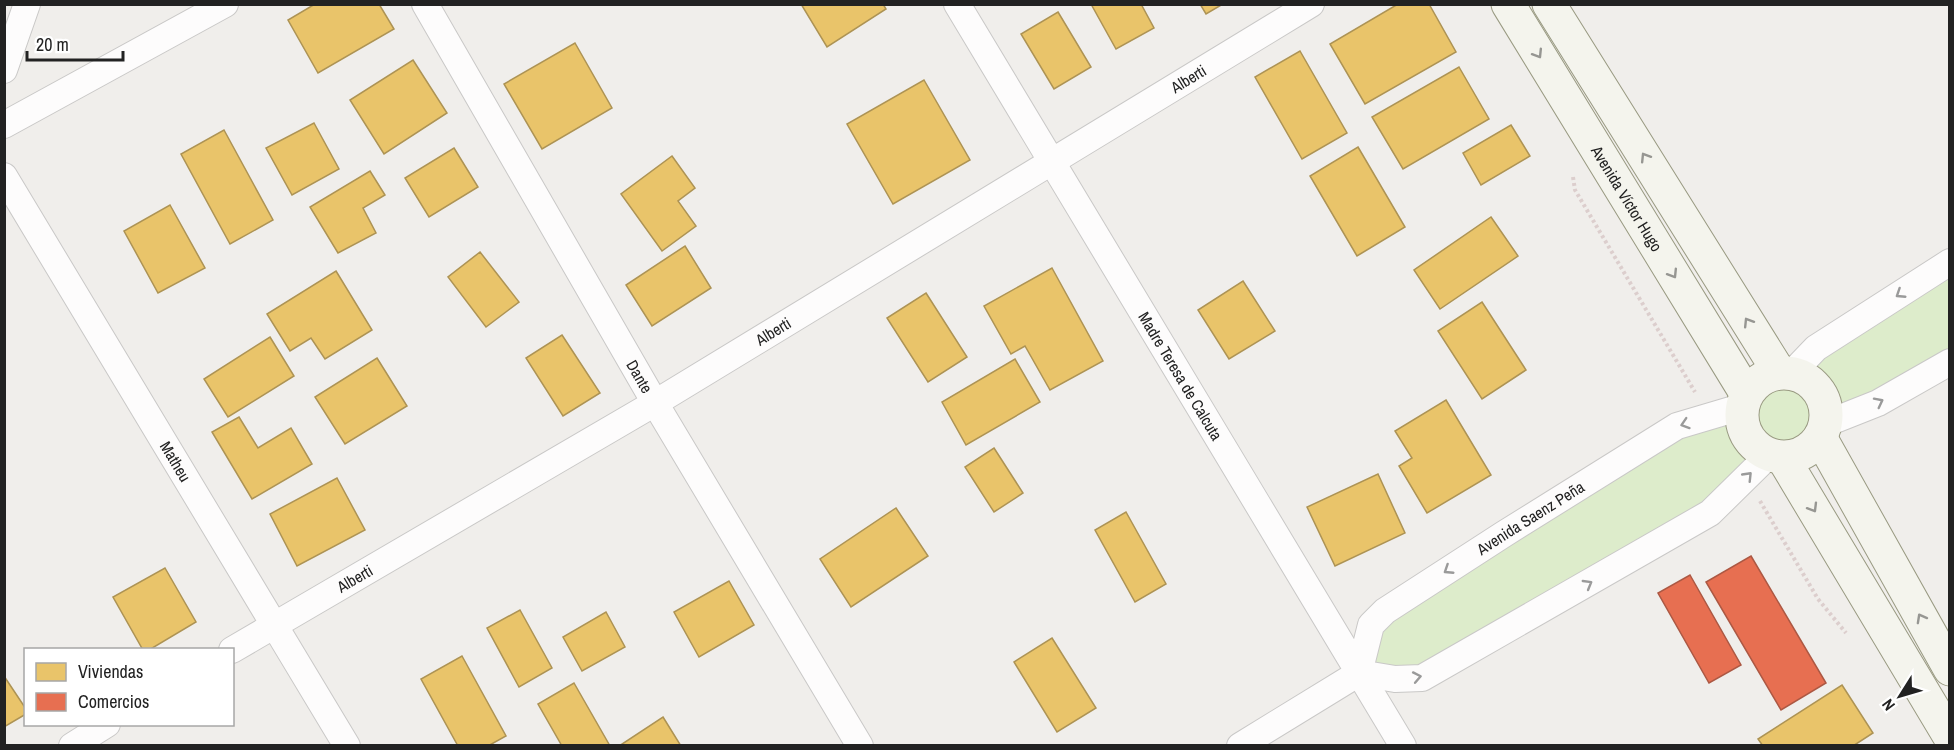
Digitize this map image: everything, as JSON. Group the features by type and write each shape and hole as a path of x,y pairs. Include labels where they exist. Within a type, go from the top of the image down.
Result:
{"main road":[{"name":"Avenida Víctor Hugo","path":"1508,4 1744,400 1742,422 1746,436 1756,447 1950,737"},
{"path":"1549,4 1786,372"},
{"path":"1744,400 1755,382 1786,372 1805,378 1819,392 1826,410 1823,430 1811,448 1798,455 1766,463"},
{"path":"1823,430 1950,669"}],"street":[{"path":"4,70 27,4"},
{"path":"4,125 225,4"},
{"name":"Dante","path":"425,4 655,403 860,746"},
{"name":"Madre Teresa de Calcuta","path":"957,4 1403,746"},
{"name":"Alberti","path":"234,649 655,403 1311,4"},
{"name":"Matheu","path":"4,176 347,746"},
{"path":"1786,372 1816,348 1950,262"},
{"path":"1823,430 1878,404 1950,362"},
{"name":"Avenida Saenz Peña","path":"1359,673 1371,625 1385,611 1677,426 1710,417 1744,400"},
{"path":"1240,746 1359,673 1395,679 1422,678 1710,513 1766,463"},
{"path":"72,746 104,726"}],"path":[{"path":"1572,169 1575,190 1710,417"},
{"path":"1766,463 1818,599 1853,640"}],"green space":[{"path":"1949,262 1949,360 1783,458 1422,678 1359,673 1371,625 1746,393 1766,375"}],"building: Viviendas":[{"path":"315,4 379,4 394,29 318,73 288,20"},
{"path":"801,4 883,4 886,9 827,47"},
{"path":"1091,4 1141,4 1154,28 1116,49"},
{"path":"1200,4 1223,4 1206,14"},
{"path":"1398,4 1429,4 1456,52 1365,104 1330,44"},
{"path":"1058,12 1091,67 1054,89 1021,34"},
{"path":"575,43 612,108 542,149 504,84"},
{"path":"1300,51 1347,133 1302,159 1255,77"},
{"path":"413,60 447,113 384,154 350,100"},
{"path":"1459,67 1489,119 1403,169 1372,117"},
{"path":"924,80 970,160 893,204 847,124"},
{"path":"314,123 339,169 292,195 266,148"},
{"path":"1511,125 1530,156 1481,185 1463,153"},
{"path":"224,130 273,220 230,244 181,154"},
{"path":"1358,147 1405,227 1357,256 1310,176"},
{"path":"454,148 478,187 429,217 405,178"},
{"path":"672,156 695,188 678,201 696,226 662,251 621,194"},
{"path":"370,171 385,195 363,208 376,233 338,253 310,207"},
{"path":"170,205 205,268 158,293 124,231"},
{"path":"1491,217 1518,256 1440,309 1414,270"},
{"path":"685,246 711,288 652,326 626,285"},
{"path":"480,252 519,302 486,327 448,277"},
{"path":"1052,268 1103,361 1050,390 1025,346 1011,354 984,306"},
{"path":"336,271 372,330 325,359 311,338 290,351 267,314"},
{"path":"1243,281 1275,331 1229,359 1198,310"},
{"path":"926,293 967,357 928,382 887,318"},
{"path":"1482,302 1526,370 1482,399 1438,331"},
{"path":"562,335 600,393 563,416 526,358"},
{"path":"270,337 294,376 228,417 204,379"},
{"path":"377,358 407,406 345,444 315,397"},
{"path":"1015,359 1040,402 966,445 942,402"},
{"path":"1446,400 1491,475 1427,513 1399,466 1412,458 1395,431"},
{"path":"239,417 258,448 291,428 312,464 252,499 212,432"},
{"path":"994,448 1023,493 994,512 965,467"},
{"path":"1378,474 1405,533 1335,566 1307,507"},
{"path":"337,478 365,530 297,566 270,514"},
{"path":"896,508 928,556 851,607 820,559"},
{"path":"1126,512 1166,584 1135,602 1095,530"},
{"path":"165,568 196,622 152,648 142,648 113,597"},
{"path":"729,581 754,625 699,657 674,612"},
{"path":"520,610 552,668 519,687 487,628"},
{"path":"606,612 625,647 582,671 563,637"},
{"path":"1052,638 1096,708 1057,732 1014,662"},
{"path":"462,656 506,736 488,746 458,746 421,679"},
{"path":"4,676 24,706 24,715 4,727"},
{"path":"574,683 610,746 562,746 538,704"},
{"path":"1842,685 1873,733 1853,746 1763,746 1758,739"},
{"path":"663,717 681,746 619,746"}],"building: Comercios":[{"path":"1751,556 1826,683 1781,710 1706,582"},
{"path":"1690,575 1741,665 1709,683 1658,593"}]}
